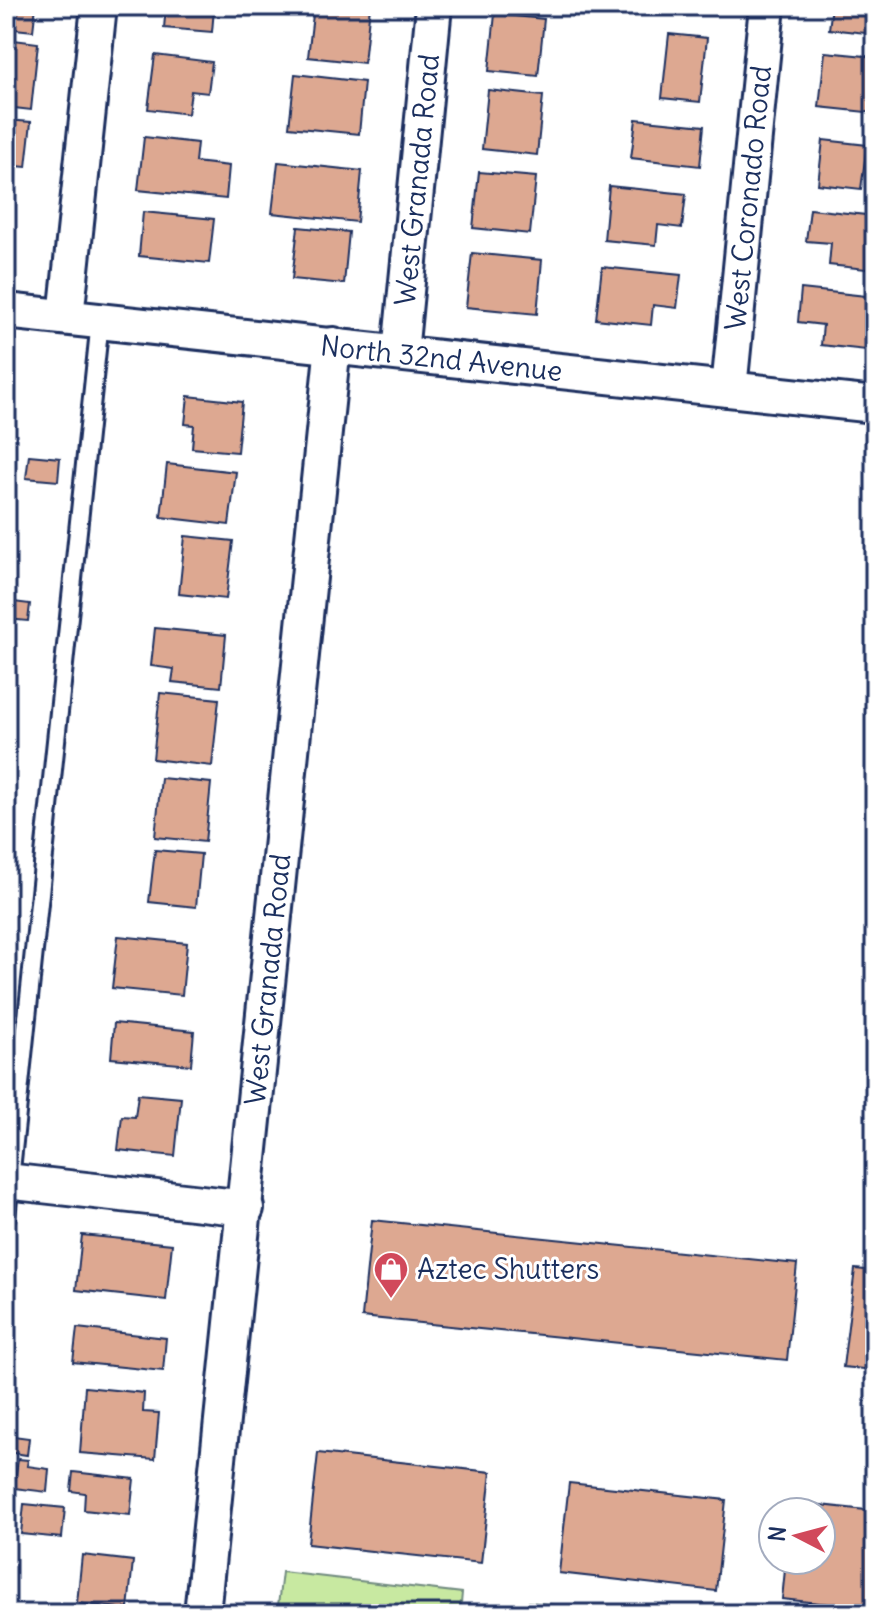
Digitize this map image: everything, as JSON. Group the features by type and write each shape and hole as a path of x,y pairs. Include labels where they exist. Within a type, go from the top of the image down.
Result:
{"street":[{"path":"83,319 99,6"},
{"name":"West Granada Road","path":"400,353 434,6"},
{"name":"West Coronado Road","path":"729,389 767,6"},
{"name":"North 32nd Avenue","path":"6,311 875,405"},
{"name":"West Granada Road","path":"202,1614 333,345"},
{"path":"8,1181 246,1208"}],"lane":[{"path":"6,1218 83,319"}],"green space":[{"path":"282,1572 462,1593 460,1614 277,1614"},
{"path":"529,1602 628,1614 527,1614"}],"building":[{"path":"6,6 36,6 33,31 6,28"},
{"path":"166,6 214,9 212,32 164,28"},
{"path":"314,6 370,6 364,63 308,57"},
{"path":"664,6 705,6 704,11"},
{"path":"832,6 875,6 875,34 829,29"},
{"path":"495,14 544,19 538,76 489,71"},
{"path":"669,34 707,38 700,102 662,98"},
{"path":"6,39 38,43 31,110 6,107"},
{"path":"825,52 875,57 875,113 819,107"},
{"path":"155,55 212,62 208,93 191,91 188,114 148,109"},
{"path":"295,74 364,82 359,134 289,127"},
{"path":"488,90 543,96 537,155 482,149"},
{"path":"636,119 704,126 700,166 631,158"},
{"path":"6,120 31,122 26,167 6,165"},
{"path":"144,137 197,143 195,162 229,166 226,199 138,190"},
{"path":"823,140 867,145 861,189 818,184"},
{"path":"278,162 362,171 357,222 272,213"},
{"path":"479,172 536,177 530,234 473,228"},
{"path":"609,186 686,194 682,228 658,225 656,245 604,240"},
{"path":"6,192 15,193 9,248 6,247"},
{"path":"810,209 875,216 875,270 829,265 831,243 806,241"},
{"path":"143,212 214,219 209,263 139,256"},
{"path":"298,227 349,232 344,284 292,279"},
{"path":"472,253 542,260 537,314 466,307"},
{"path":"602,267 681,275 677,308 653,305 651,325 596,319"},
{"path":"801,289 875,297 875,351 821,345 823,325 798,322"},
{"path":"6,373 14,374 9,426 6,426"},
{"path":"188,396 242,402 237,452 192,448 194,425 185,424"},
{"path":"29,455 60,458 58,481 26,478"},
{"path":"167,464 236,472 229,525 161,517"},
{"path":"185,536 233,541 226,599 179,594"},
{"path":"6,601 30,604 28,621 6,619"},
{"path":"155,628 226,635 221,687 172,682 174,669 151,666"},
{"path":"160,693 219,699 212,766 153,759"},
{"path":"161,778 211,783 205,842 155,837"},
{"path":"155,850 201,854 196,907 149,902"},
{"path":"118,936 187,943 182,995 112,988"},
{"path":"114,1023 194,1031 191,1065 111,1058"},
{"path":"6,1030 14,1031 10,1068 6,1068"},
{"path":"138,1094 181,1098 175,1156 118,1150 122,1116 135,1117"},
{"path":"372,1220 797,1264 787,1360 362,1317"},
{"path":"82,1235 172,1244 166,1300 76,1290"},
{"path":"855,1269 875,1271 875,1370 843,1367"},
{"path":"77,1328 166,1338 163,1371 73,1362"},
{"path":"85,1387 144,1393 143,1412 159,1413 155,1459 80,1453"},
{"path":"6,1435 29,1438 27,1455 6,1452"},
{"path":"318,1453 491,1472 481,1563 308,1544"},
{"path":"18,1459 28,1460 27,1466 49,1469 47,1492 14,1488"},
{"path":"73,1472 134,1479 130,1515 84,1510 85,1493 71,1491"},
{"path":"569,1483 726,1500 716,1591 559,1573"},
{"path":"24,1504 65,1508 62,1538 21,1534"},
{"path":"837,1507 875,1511 875,1609 782,1599 784,1576 837,1576"},
{"path":"82,1555 133,1561 128,1609 77,1603"}],"place":[{"name":"Aztec Shutters","path":"391,1300"}]}
